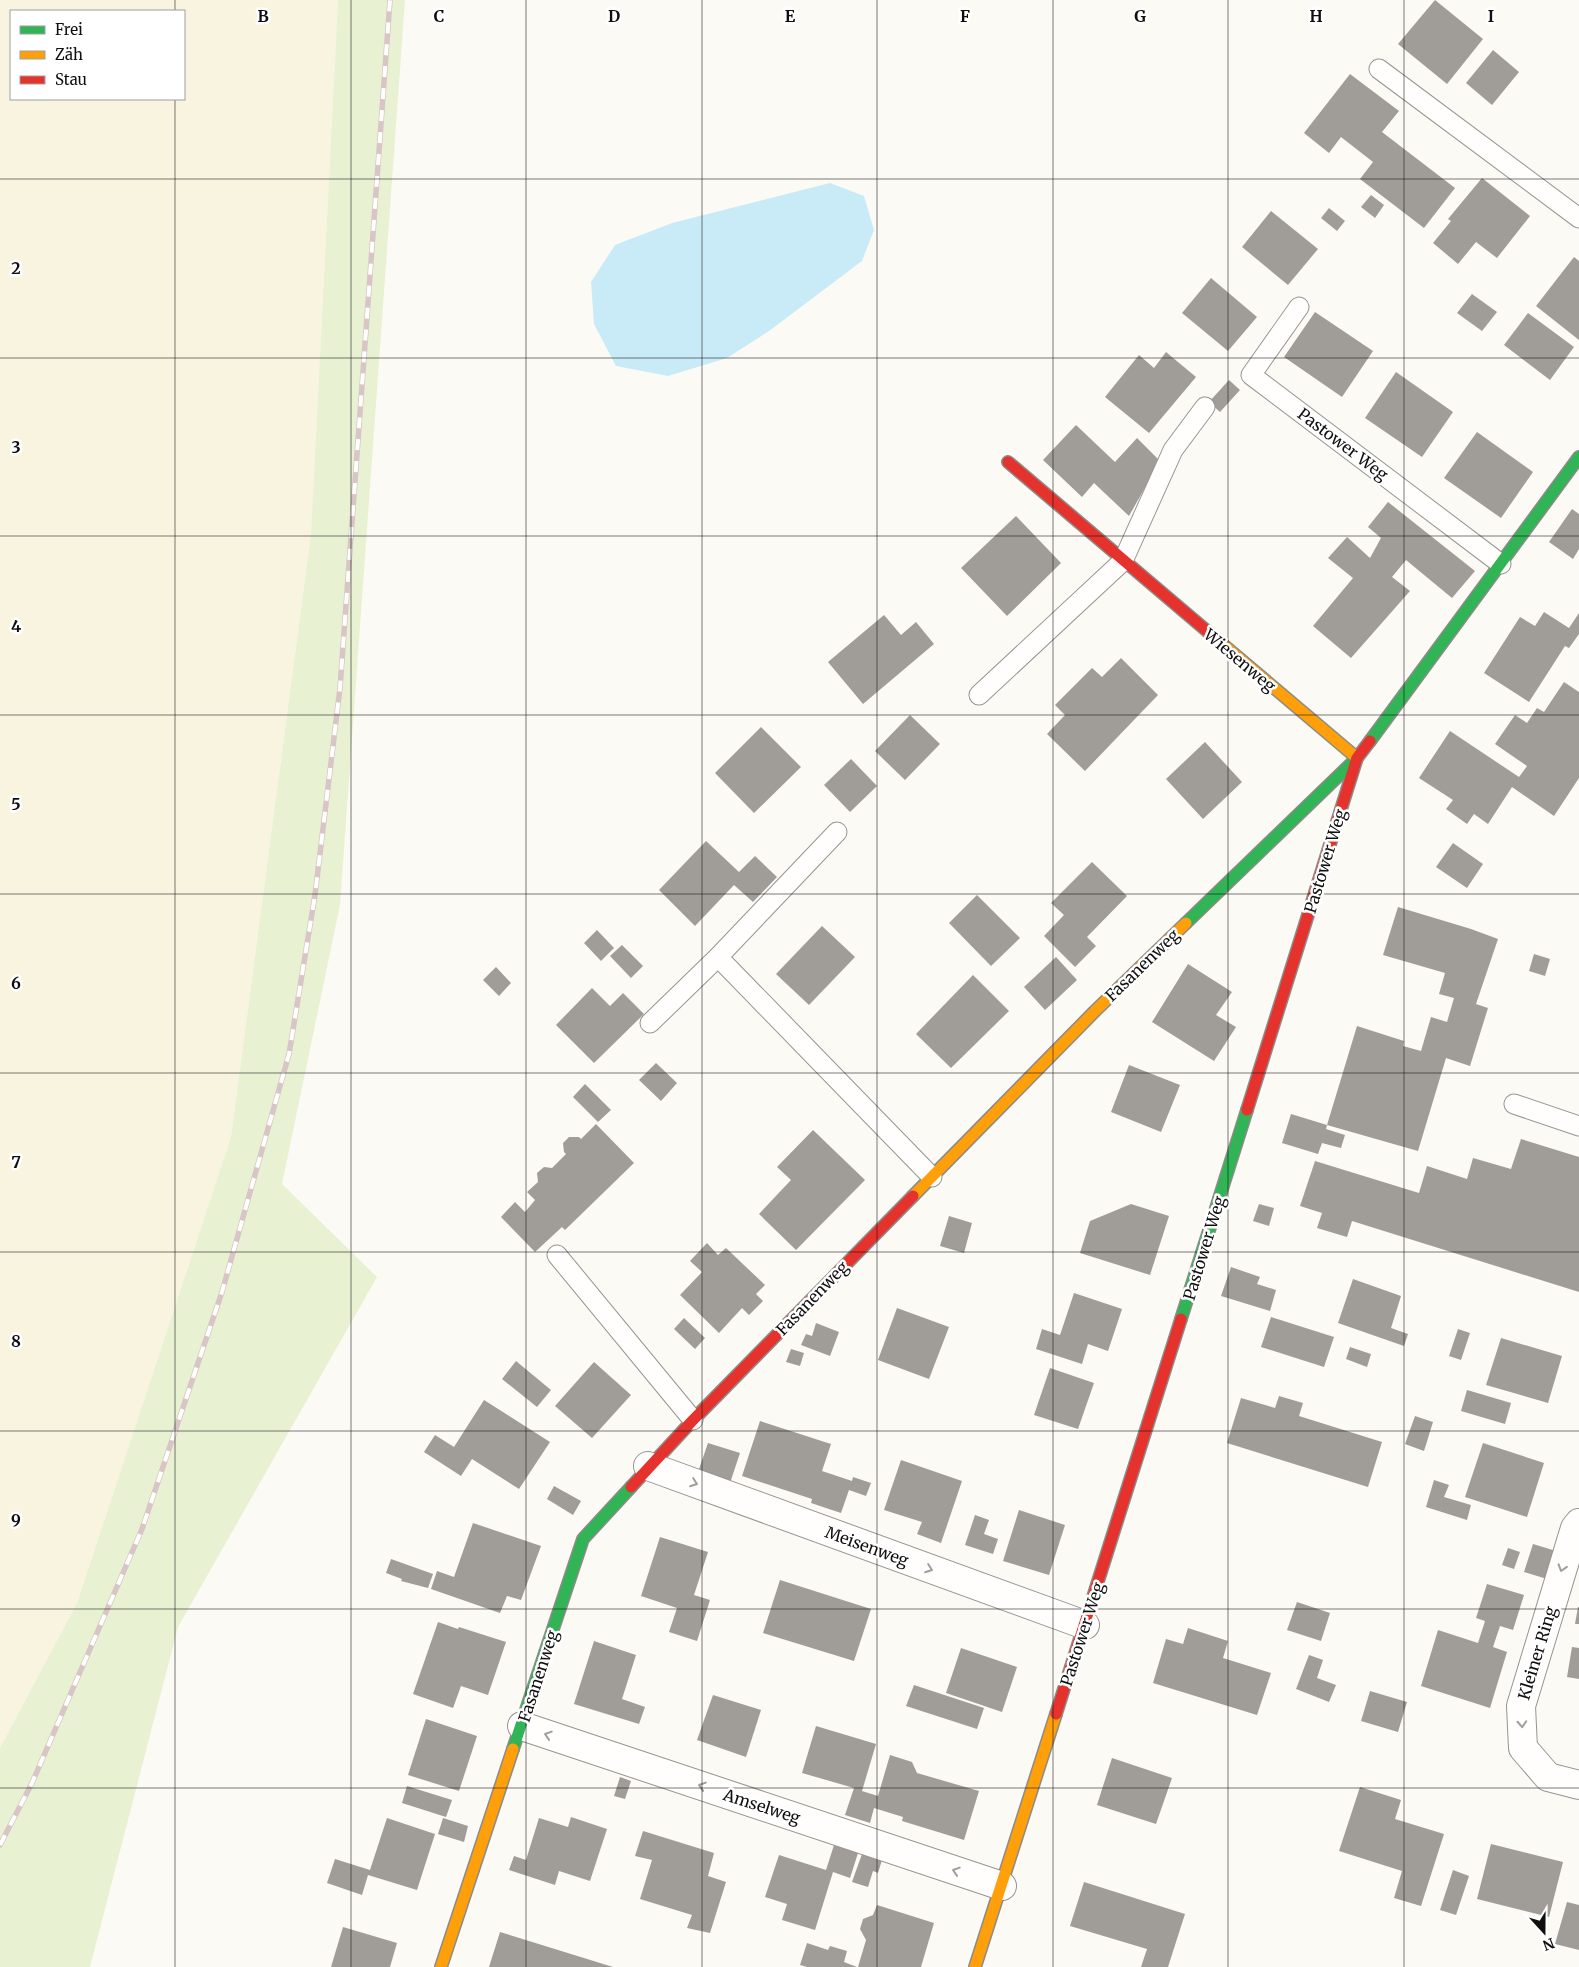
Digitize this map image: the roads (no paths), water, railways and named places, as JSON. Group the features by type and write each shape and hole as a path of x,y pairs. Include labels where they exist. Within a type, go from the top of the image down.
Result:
{"street":[{"name":"Wiesenweg","path":"1008,462 1357,758"},
{"name":"Pastower Weg","path":"975,1967 1085,1625 1357,758 1577,463"},
{"name":"Fasanenweg","path":"441,1967 583,1540 648,1466 1095,1011 1357,758"},
{"name":"Meisenweg","path":"648,1466 1085,1625"},
{"name":"Kleiner Ring","path":"1579,1522 1574,1528 1521,1706 1523,1748 1548,1777 1579,1785"},
{"name":"Amselweg","path":"522,1726 1002,1886"}],"lane":[{"path":"1379,69 1579,218"},
{"name":"Pastower Weg","path":"1300,307 1251,375 1501,564"},
{"path":"979,695 1123,561 1173,450 1204,407"},
{"path":"650,1023 718,957 837,832"},
{"path":"718,957 932,1177"},
{"path":"1514,1104 1579,1126"},
{"path":"557,1255 693,1420"}],"water":[{"path":"830,183 864,196 874,230 862,261 769,331 727,358 668,376 616,366 594,324 591,282 615,245 672,223"}],"railway":[{"path":"0,1845 32,1783 142,1529 222,1292 289,1054 315,895 340,688 390,0"}]}
